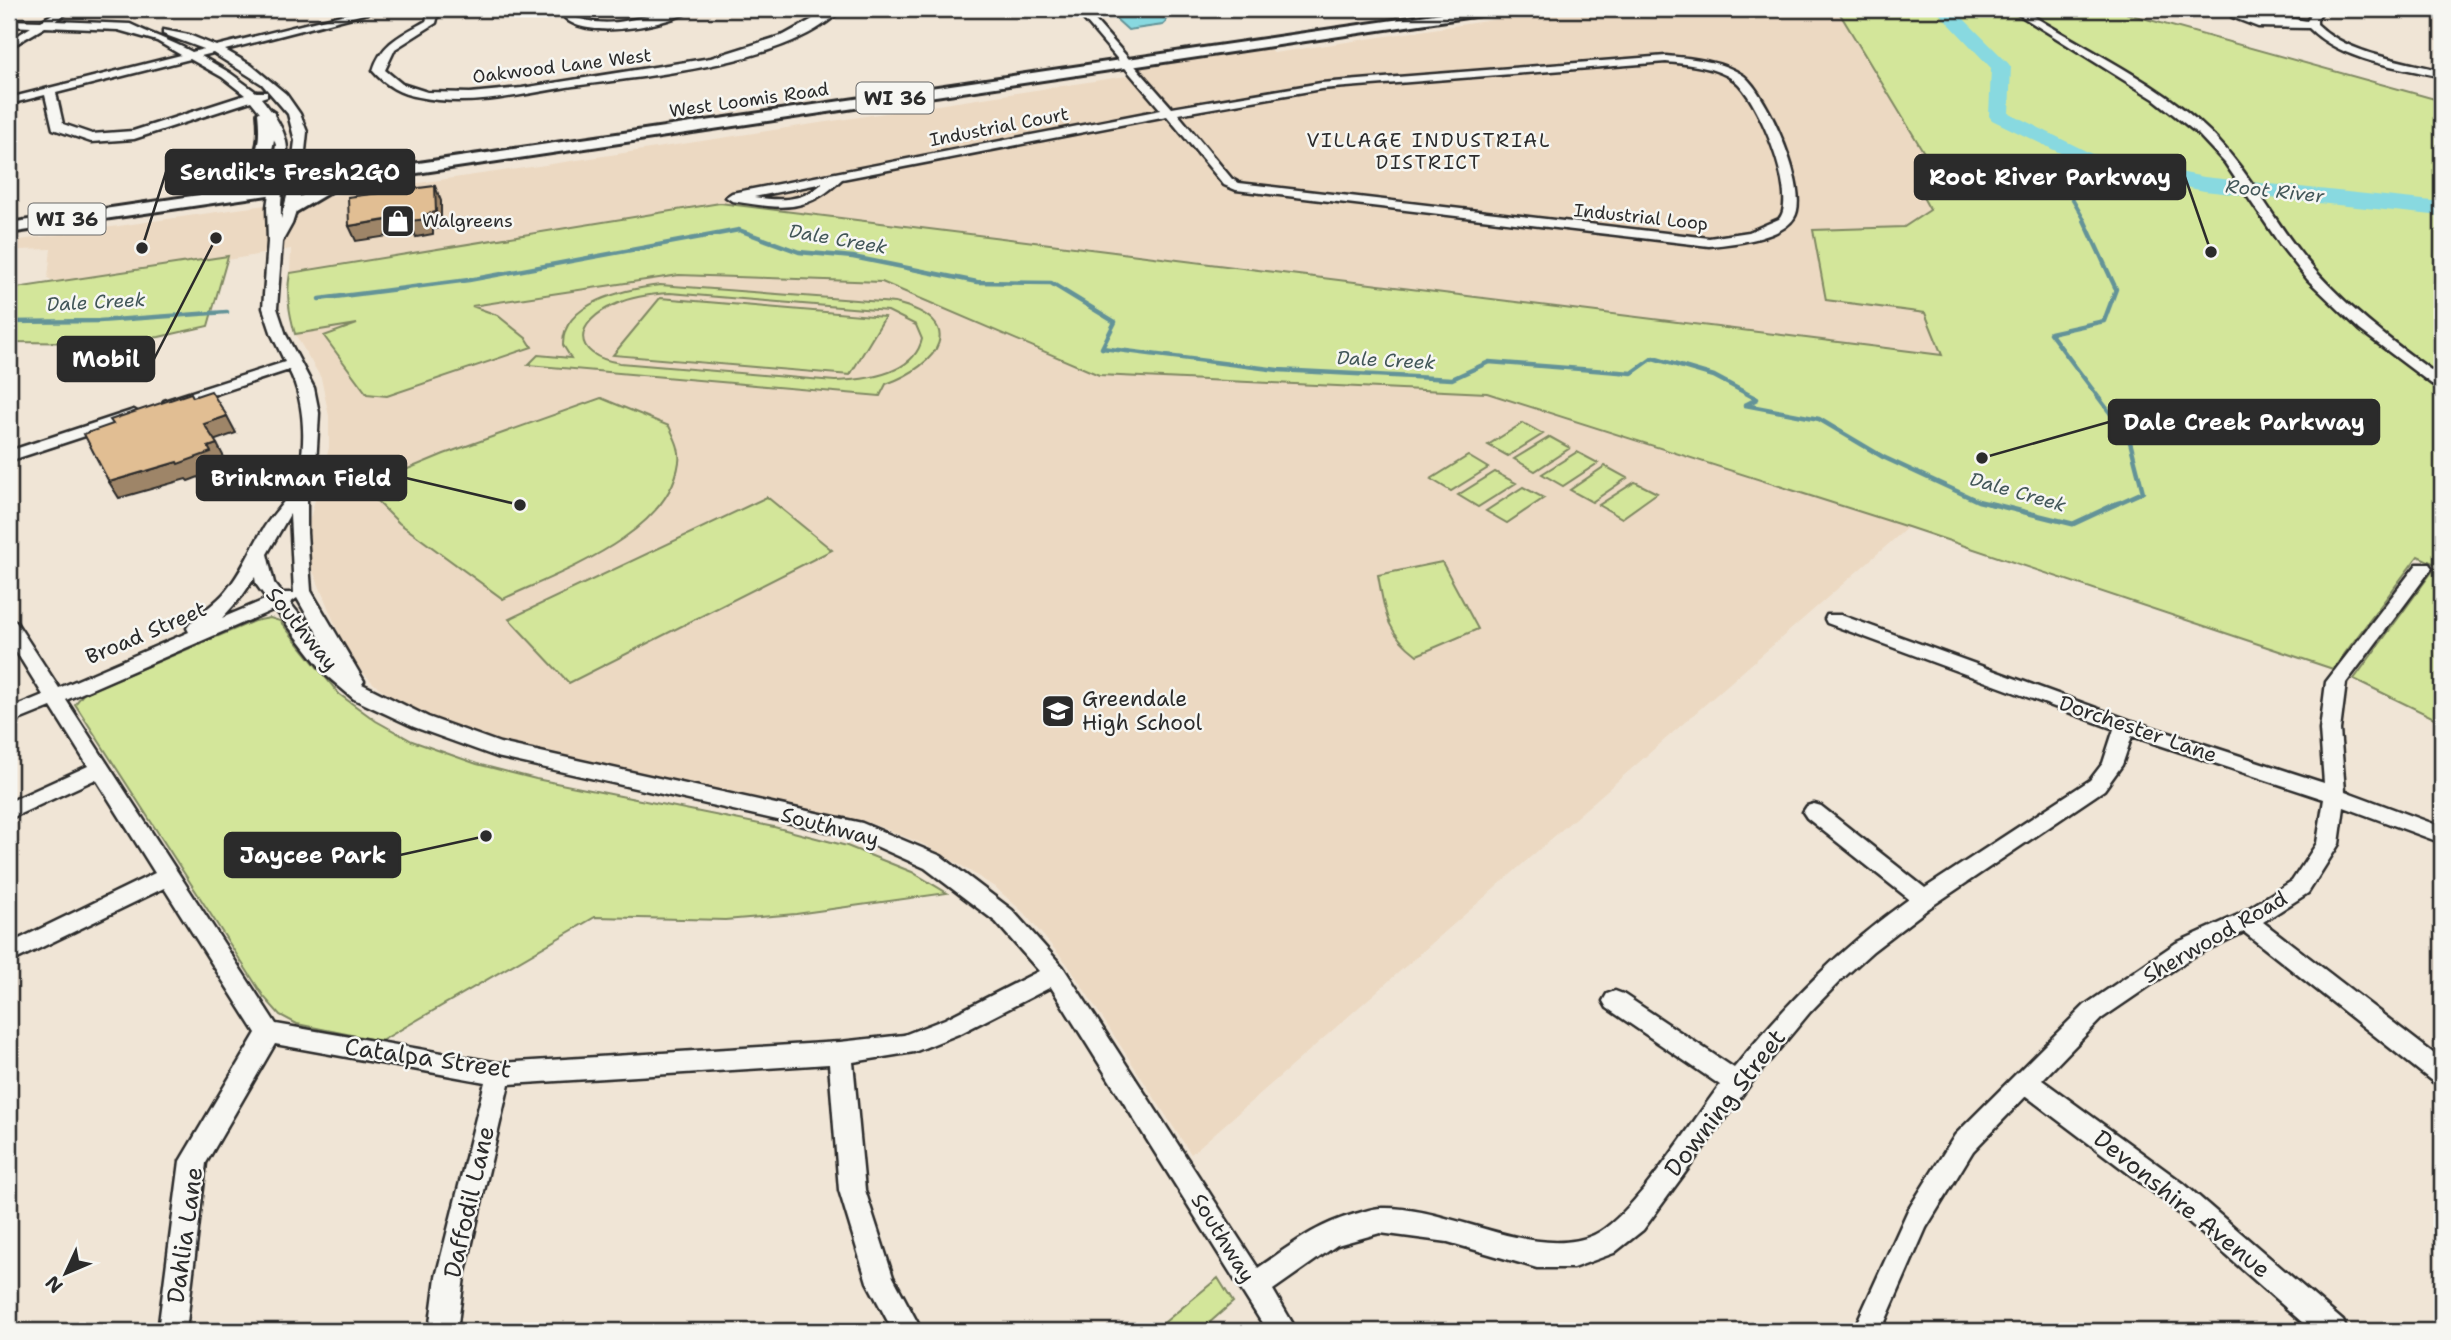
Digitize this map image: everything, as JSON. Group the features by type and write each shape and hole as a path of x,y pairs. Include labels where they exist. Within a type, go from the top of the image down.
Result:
{"main road":[{"name":"West Loomis Road","path":"9,212 225,182 298,179 446,157 559,132 1400,9"},
{"name":"West Loomis Road","path":"298,179 343,180 1124,64 1457,11 1494,9"},
{"path":"1124,64 1135,55 1306,28 1379,12"},
{"path":"853,104 915,89 1102,60 1113,50"},
{"path":"225,182 247,173 264,156 269,137 266,113"},
{"path":"291,210 316,192 343,180"},
{"path":"9,226 279,181"}],"street":[{"path":"9,45 68,9"},
{"path":"9,101 378,9"},
{"name":"Oakwood Lane West","path":"429,9 433,15 431,23 395,43 381,56 379,71 389,83 406,91 434,96 499,93 660,71 712,61 756,50 797,34 837,9"},
{"path":"569,9 567,13 570,19 591,26 649,20 690,9"},
{"name":"Industrial Loop","path":"1080,9 1124,64 1228,182 1248,188 1709,242 1766,231 1788,218 1793,205 1787,175 1753,92 1739,79 1721,71 1680,61 1639,59 1347,82 1167,112"},
{"path":"2015,9 2171,105 2204,133 2233,166 2298,260 2374,334 2442,385"},
{"path":"2319,9 2312,19 2316,31 2344,46 2442,74"},
{"path":"9,23 117,26"},
{"path":"2296,23 2312,25"},
{"name":"Southway","path":"117,26 166,32 217,49 274,91 295,117 301,130 298,179 287,223 275,242"},
{"name":"Southway","path":"117,26 161,39 226,75 253,96 274,121 279,132 282,145 274,207 275,242 270,308 279,335 306,388 311,413 308,465 299,492 298,533 302,591 361,694"},
{"path":"237,62 238,56 246,48 278,34"},
{"path":"50,90 57,126 91,138 134,135 274,91"},
{"name":"Industrial Court","path":"838,176 816,197 799,203 732,197 838,176 1167,112"},
{"path":"9,456 293,363"},
{"name":"Southway","path":"142,660 202,624 226,606 246,580 279,517 299,492"},
{"name":"Southway","path":"259,555 265,584 334,671 361,694 421,722 497,750 862,831 933,862 1004,916 1055,974 1283,1331"},
{"name":"Sherwood Road","path":"1867,1331 1917,1219 1964,1143 2093,1012 2184,950 2246,920 2300,887 2328,844 2335,795 2330,730 2336,682 2423,568"},
{"name":"Broad Street","path":"9,717 302,591"},
{"name":"Dorchester Lane","path":"1834,619 2125,726 2335,795 2442,835"},
{"path":"10,630 269,1033"},
{"name":"Downing Street","path":"1254,1287 1330,1234 1380,1220 1448,1229 1537,1255 1573,1255 1604,1244 1634,1221 1809,995 1863,946 1923,898 2097,785 2112,765 2125,726"},
{"path":"9,811 100,769"},
{"path":"1814,812 1923,898"},
{"path":"9,954 168,876"},
{"path":"2246,920 2442,1074"},
{"name":"Catalpa Street","path":"269,1033 499,1074 840,1053 905,1045 954,1026 1055,974"},
{"path":"1615,1001 1738,1084"},
{"name":"Dahlia Lane","path":"172,1331 193,1161 269,1033"},
{"path":"840,1053 852,1190 881,1282 908,1331"},
{"name":"Daffodil Lane","path":"443,1331 450,1276 499,1074"},
{"name":"Devonshire Avenue","path":"2026,1082 2174,1192 2333,1331"}],"shaded area":[{"path":"1566,9 1826,9 1840,12 1937,174 1930,210 1904,227 1813,230 1925,313 1943,356 720,203 290,273 291,249 64,288 48,278 51,249 18,250 13,241 545,165 1133,75 1124,64 1264,43 1274,53"},
{"name":"Greendale High School","path":"679,275 882,282 1099,375 1487,393 1908,527 1191,1154 1068,965 1024,913 996,888 962,866 923,844 870,823 494,740 444,722 396,700 374,684 349,658 311,566 308,526 329,448 329,416 321,378 295,334"}],"green space":[{"path":"1837,9 2136,9 2128,14 2442,101 2442,722 2354,679 2437,565 2418,556 2333,669 1908,527 1487,393 1099,375 882,282 679,275 472,306 497,315 527,339 532,347 387,396 367,394 324,336 357,324 295,334 291,318 288,296 290,273 720,203 1942,355 1925,313 1826,300 1813,230 1904,227 1930,210 1913,179 1937,174"},
{"path":"228,256 208,326 159,337 112,343 9,342 9,289"},
{"path":"660,285 895,303 918,311 933,321 939,332 939,343 932,355 920,366 886,384 880,396 528,365 538,355 571,358 563,345 566,330 573,318 585,308 615,294","holes":["656,294 888,311 916,325 922,339 917,351 909,361 887,373 847,380 620,363 592,353 585,346 583,337 585,328 602,311 629,299"]},
{"path":"660,298 885,317 850,375 613,355"},
{"path":"601,398 669,426 679,452 679,462 671,488 655,510 609,548 503,599 399,523 371,495 381,480 444,454"},
{"path":"1523,423 1543,434 1508,456 1488,445"},
{"path":"1550,437 1570,448 1535,471 1514,459"},
{"path":"1577,452 1598,463 1563,486 1542,474"},
{"path":"1468,456 1488,468 1451,491 1431,479"},
{"path":"1605,466 1627,478 1592,502 1570,490"},
{"path":"1495,472 1516,483 1478,507 1458,495"},
{"path":"1635,482 1657,493 1622,518 1599,505"},
{"path":"1523,487 1544,498 1507,523 1486,511"},
{"path":"767,497 832,550 569,683 509,619"},
{"path":"1442,562 1478,629 1417,655 1392,629 1378,575"},
{"path":"270,618 280,621 339,694 376,721 412,741 477,764 536,779 774,827 847,846 912,872 947,893 796,914 725,920 595,917 381,1041 297,1024 280,1015 264,997 75,704 84,693 254,621"},
{"path":"1218,1278 1233,1302 1200,1331 1154,1331"}],"water":[{"path":"1105,9 1138,9 1165,18 1166,22 1163,25 1128,30"}],"building":[{"path":"435,186 436,212 427,214 427,219 410,221 410,216 349,226 348,197"},
{"path":"211,391 227,416 204,424 217,444 208,447 211,452 178,464 177,462 109,482 84,434 113,424 110,420 191,393 193,397"}],"waterway":[{"name":"Root River","path":"1944,9 2001,67 1999,116 2085,159 2204,184 2442,209"},
{"name":"Dale Creek","path":"2064,149 2061,179 2085,221"},
{"name":"Dale Creek","path":"2084,220 2116,289 2104,321 2050,333 2129,438 2143,492 2114,505"},
{"name":"Dale Creek","path":"319,299 469,280 739,230 799,252 853,257 977,282 1051,283 1115,322 1102,348 1278,370 1452,379 1489,362 1632,373 1653,358 1714,376 1757,399 1745,405 1819,419 1883,457 1978,501 1995,505"},
{"name":"Dale Creek","path":"9,322 99,321 227,312"},
{"name":"Dale Creek","path":"1988,503 2073,524 2118,503"}],"place":[{"name":"Walgreens","path":"398,221"},
{"name":"Mobil","path":"216,238"},
{"name":"Sendik's Fresh2GO","path":"142,248"},
{"name":"Root River Parkway","path":"2211,252"},
{"name":"Dale Creek Parkway","path":"1982,458"},
{"name":"Brinkman Field","path":"520,505"},
{"name":"Greendale High School","path":"1058,711"},
{"name":"Jaycee Park","path":"486,836"}],"district":[{"name":"VILLAGE INDUSTRIAL DISTRICT","path":"1429,151"}]}
